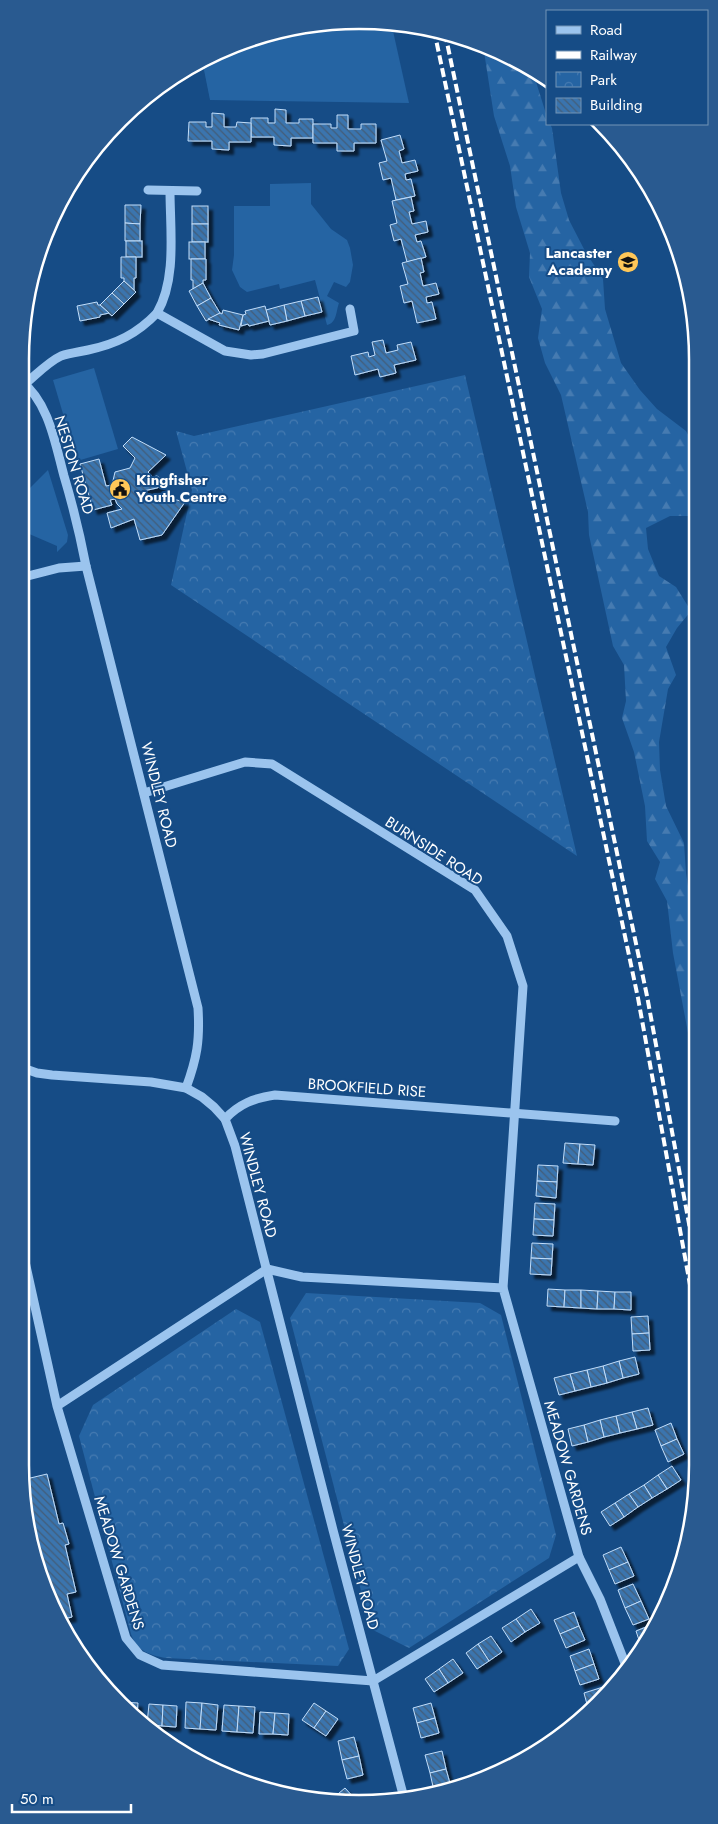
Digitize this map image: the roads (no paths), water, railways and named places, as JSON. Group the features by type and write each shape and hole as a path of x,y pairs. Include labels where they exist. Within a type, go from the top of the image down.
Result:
{"street":[{"path":"148,190 197,191"},
{"path":"29,378 53,360 108,346 122,340 142,328 157,313 163,302 168,284 170,264 170,191"},
{"path":"157,313 225,351 251,355 263,354 354,331 350,309"},
{"name":"NESTON ROAD","path":"29,389 37,399 52,432 80,531 86,566"},
{"path":"29,576 59,568 86,566"},
{"name":"WINDLEY ROAD","path":"86,566 198,1008 199,1044 195,1063 186,1088 202,1097 225,1119 236,1146 402,1792"},
{"name":"BURNSIDE ROAD","path":"144,793 245,762 272,764 475,890 507,936 523,986 503,1288"},
{"path":"29,1071 52,1075 152,1082 186,1088"},
{"name":"BROOKFIELD RISE","path":"225,1119 234,1109 256,1098 275,1095 615,1121"},
{"path":"57,1406 267,1269 302,1277 503,1288"},
{"name":"MEADOW GARDENS","path":"29,1280 57,1406 126,1638 140,1655 162,1665 373,1681 579,1556 503,1288"},
{"path":"579,1556 600,1599 624,1661"}],"railway":[{"path":"436,38 638,998 689,1279"},
{"path":"447,41 647,996 689,1224"}],"place":[{"name":"Lancaster Academy","path":"628,262"},
{"name":"Kingfisher Youth Centre","path":"120,489"}]}
